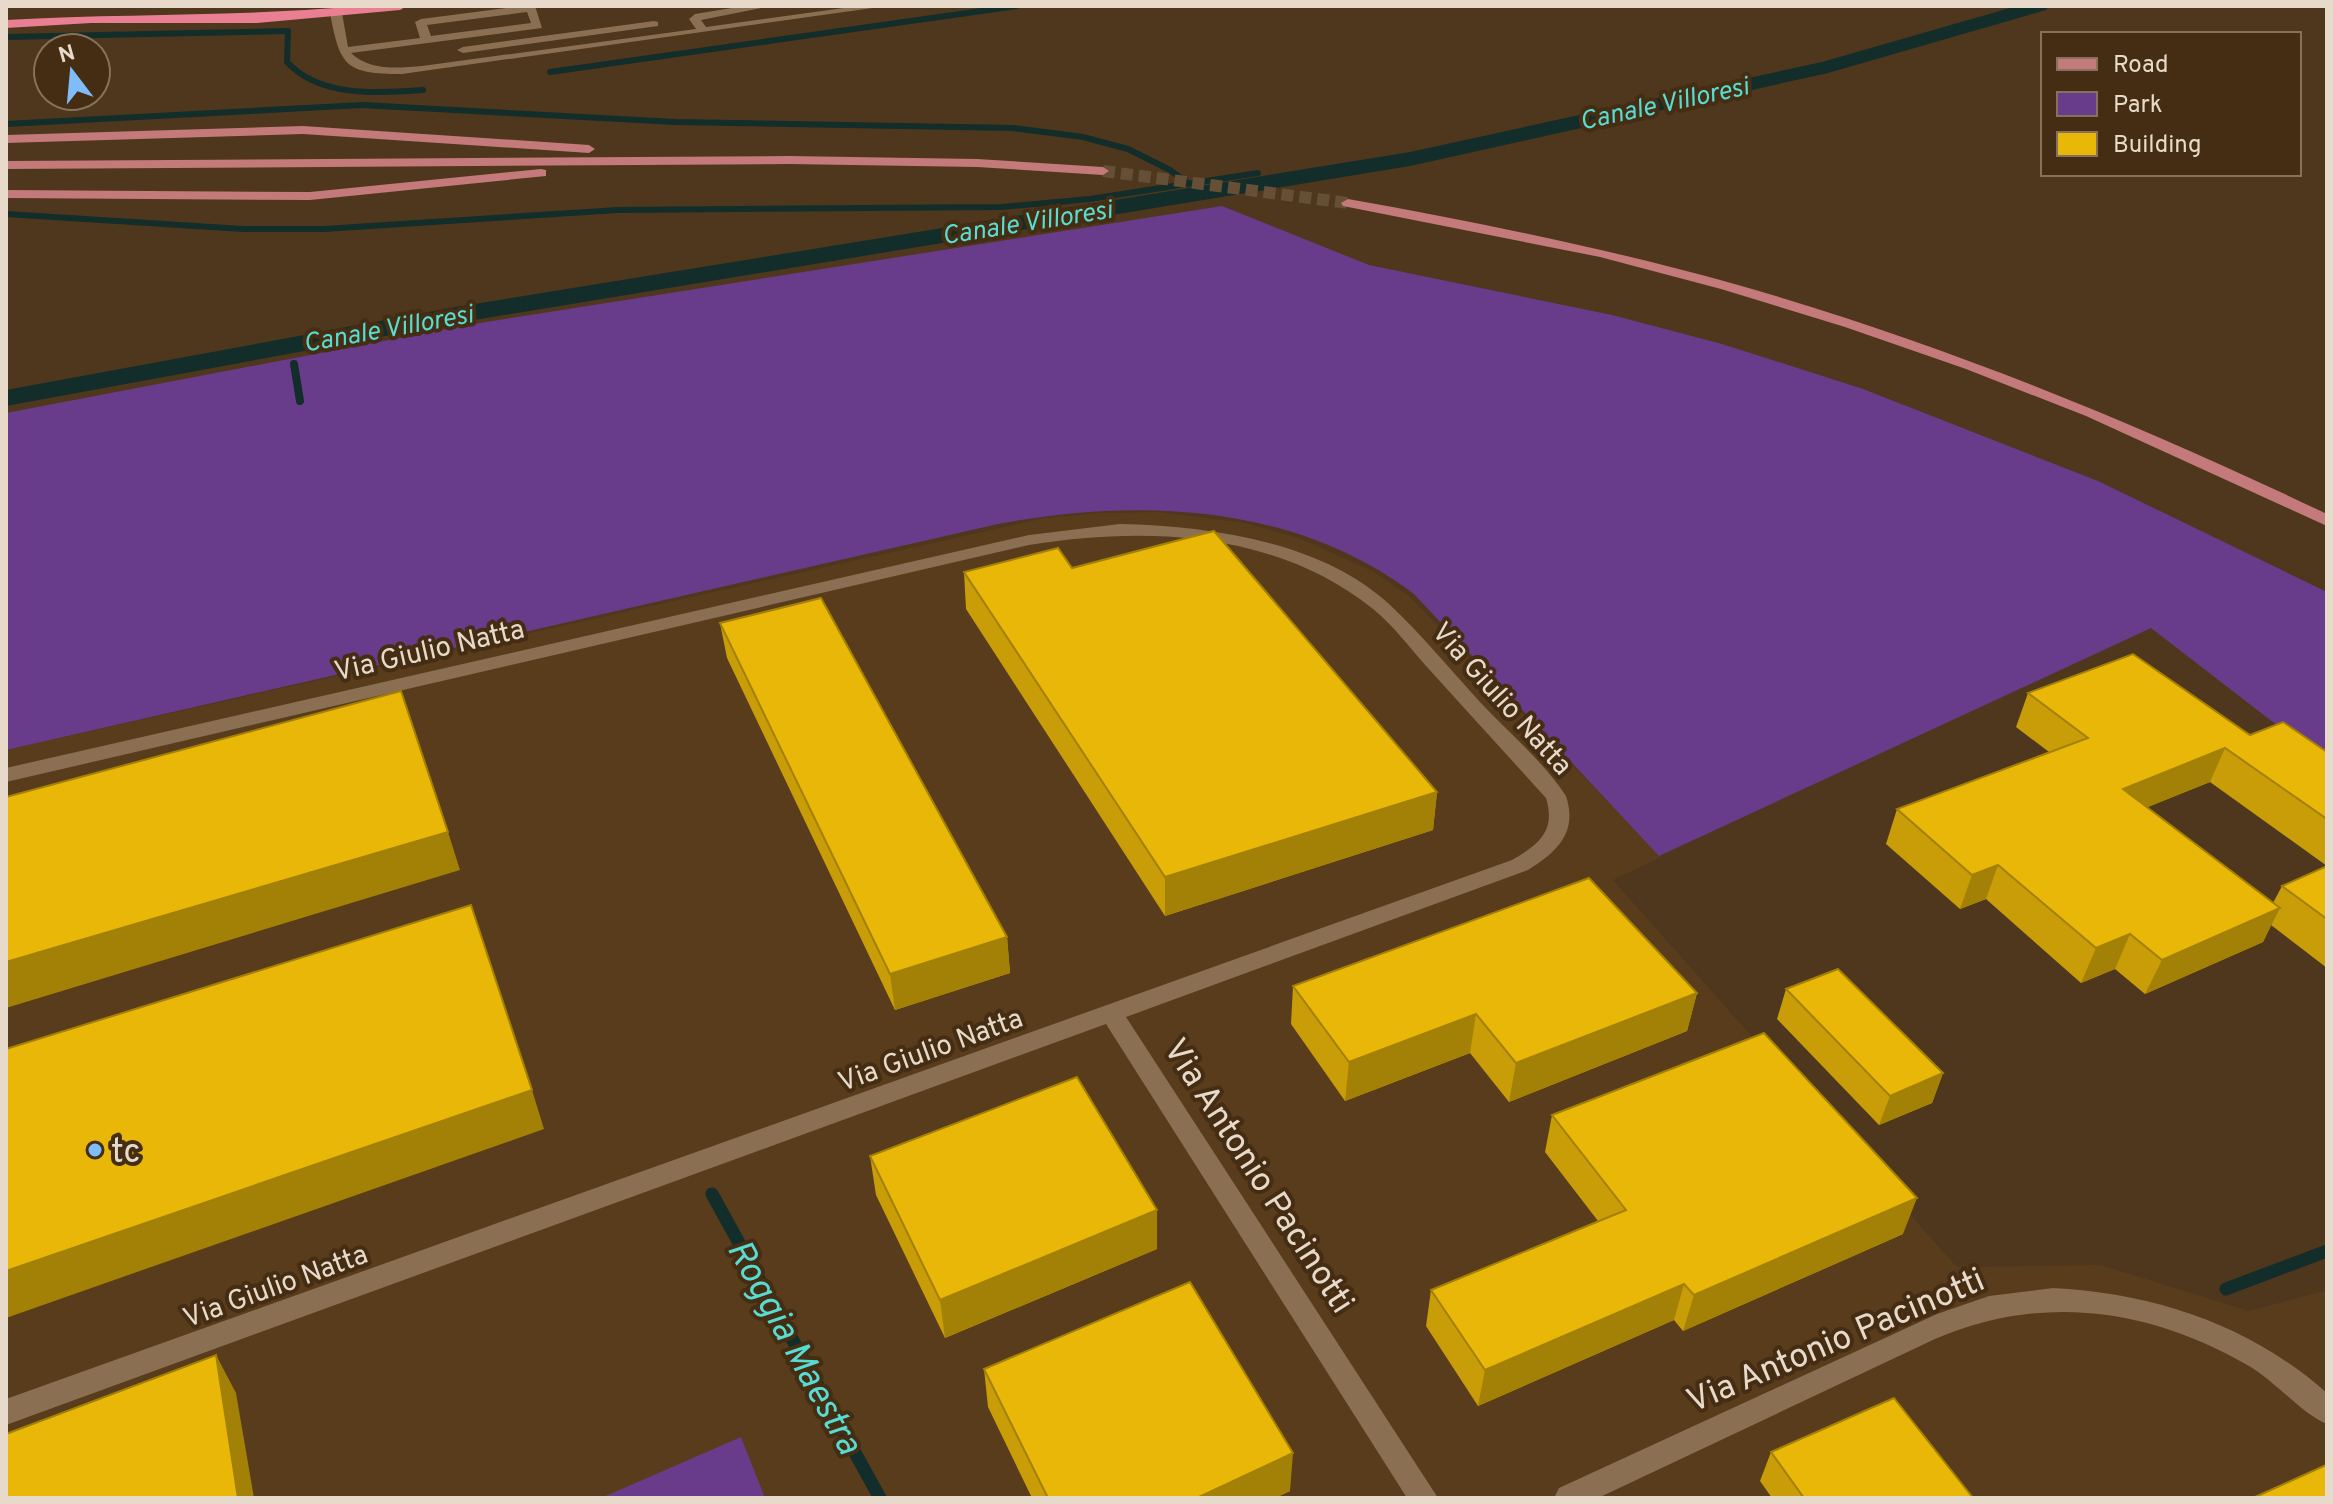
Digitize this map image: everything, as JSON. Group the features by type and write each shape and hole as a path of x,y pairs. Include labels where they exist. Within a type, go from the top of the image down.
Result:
{"highway":[{"path":"6,24 91,19 257,19 400,6"}],"main road":[{"path":"6,139 249,131 349,132 789,160"},
{"path":"6,194 310,196 537,173 789,160"},
{"path":"6,165 789,160 977,163 1103,171"},
{"path":"1348,203 1595,251 1737,288 1854,324 2096,414 2327,521"}],"street":[{"path":"703,31 695,19 699,16 766,6"},
{"path":"336,13 343,51 349,60 365,67 418,70 882,6"},
{"path":"343,51 538,26 531,8 421,22 426,40"},
{"path":"463,50 654,24"},
{"path":"497,31 503,44"},
{"name":"Via Giulio Natta","path":"6,775 1029,540 1072,533 1156,530 1212,536 1261,547 1308,564 1365,594 1381,606 1556,796 1562,819 1555,843 1520,865 6,1412"},
{"name":"Via Antonio Pacinotti","path":"1112,1014 1423,1498"},
{"name":"Via Antonio Pacinotti","path":"1569,1498 1640,1462 1980,1310 2013,1303 2055,1300 2098,1302 2142,1311 2233,1345 2285,1376 2327,1411"}],"shaded area":[{"path":"1159,512 1245,523 1302,539 1372,571 1409,596 1661,857 1613,880 1957,1267 2101,1265 2249,1311 2327,1290 2327,1498 6,1498 6,750 1045,518"}],"green space":[{"path":"1222,206 1369,265 1612,315 1722,344 1863,389 2098,481 2327,592 2327,764 2151,628 1659,856 1414,594 1368,564 1319,541 1268,525 1215,515 1161,511 1106,511 998,524 6,750 6,413 467,325"},
{"path":"741,1437 765,1498 601,1498"}],"building":[{"path":"1214,531 1437,792 1165,877 964,572 1058,548 1072,568"},
{"path":"821,598 1007,937 890,974 720,623"},
{"path":"2133,654 2250,735 2283,722 2327,752 2327,819 2225,748 2123,789 2280,908 2162,960 2130,934 2096,948 1998,865 1972,875 1897,809 2088,738 2028,693"},
{"path":"401,691 448,832 6,962 6,797"},
{"path":"2327,866 2327,919 2282,886"},
{"path":"1589,878 1697,993 1516,1063 1476,1014 1349,1062 1293,986"},
{"path":"471,905 532,1090 6,1271 6,1049"},
{"path":"1838,969 1943,1073 1890,1096 1786,989"},
{"path":"1764,1033 1917,1198 1694,1295 1684,1284 1485,1370 1431,1290 1626,1210 1552,1115"},
{"path":"1077,1077 1157,1210 940,1300 870,1156"},
{"path":"1190,1282 1293,1453 1197,1498 1048,1498 984,1369"},
{"path":"216,1355 238,1498 6,1498 6,1434"},
{"path":"1894,1398 1973,1498 1804,1498 1771,1452"},
{"path":"2326,1465 2327,1498 2253,1498"}],"waterway":[{"path":"550,72 1017,6"},
{"name":"Canale Villoresi","path":"6,398 456,315 1410,159 1668,105 1828,67 2039,6"},
{"path":"6,37 288,31 287,62 300,74 316,82 350,91 423,90"},
{"path":"6,124 362,105 675,122 1013,128 1083,137 1128,149 1170,170 1189,184"},
{"path":"1189,184 1258,173"},
{"path":"6,214 243,229 324,229 618,210 1001,207 1090,199 1189,184"},
{"name":"Roggia Maestra","path":"294,364 300,401"},
{"name":"Roggia Maestra","path":"712,1194 880,1498"},
{"path":"2226,1289 2327,1251"}],"tunnel":[{"path":"1103,171 1348,203"}],"place":[{"name":"tc","path":"95,1150"}]}
